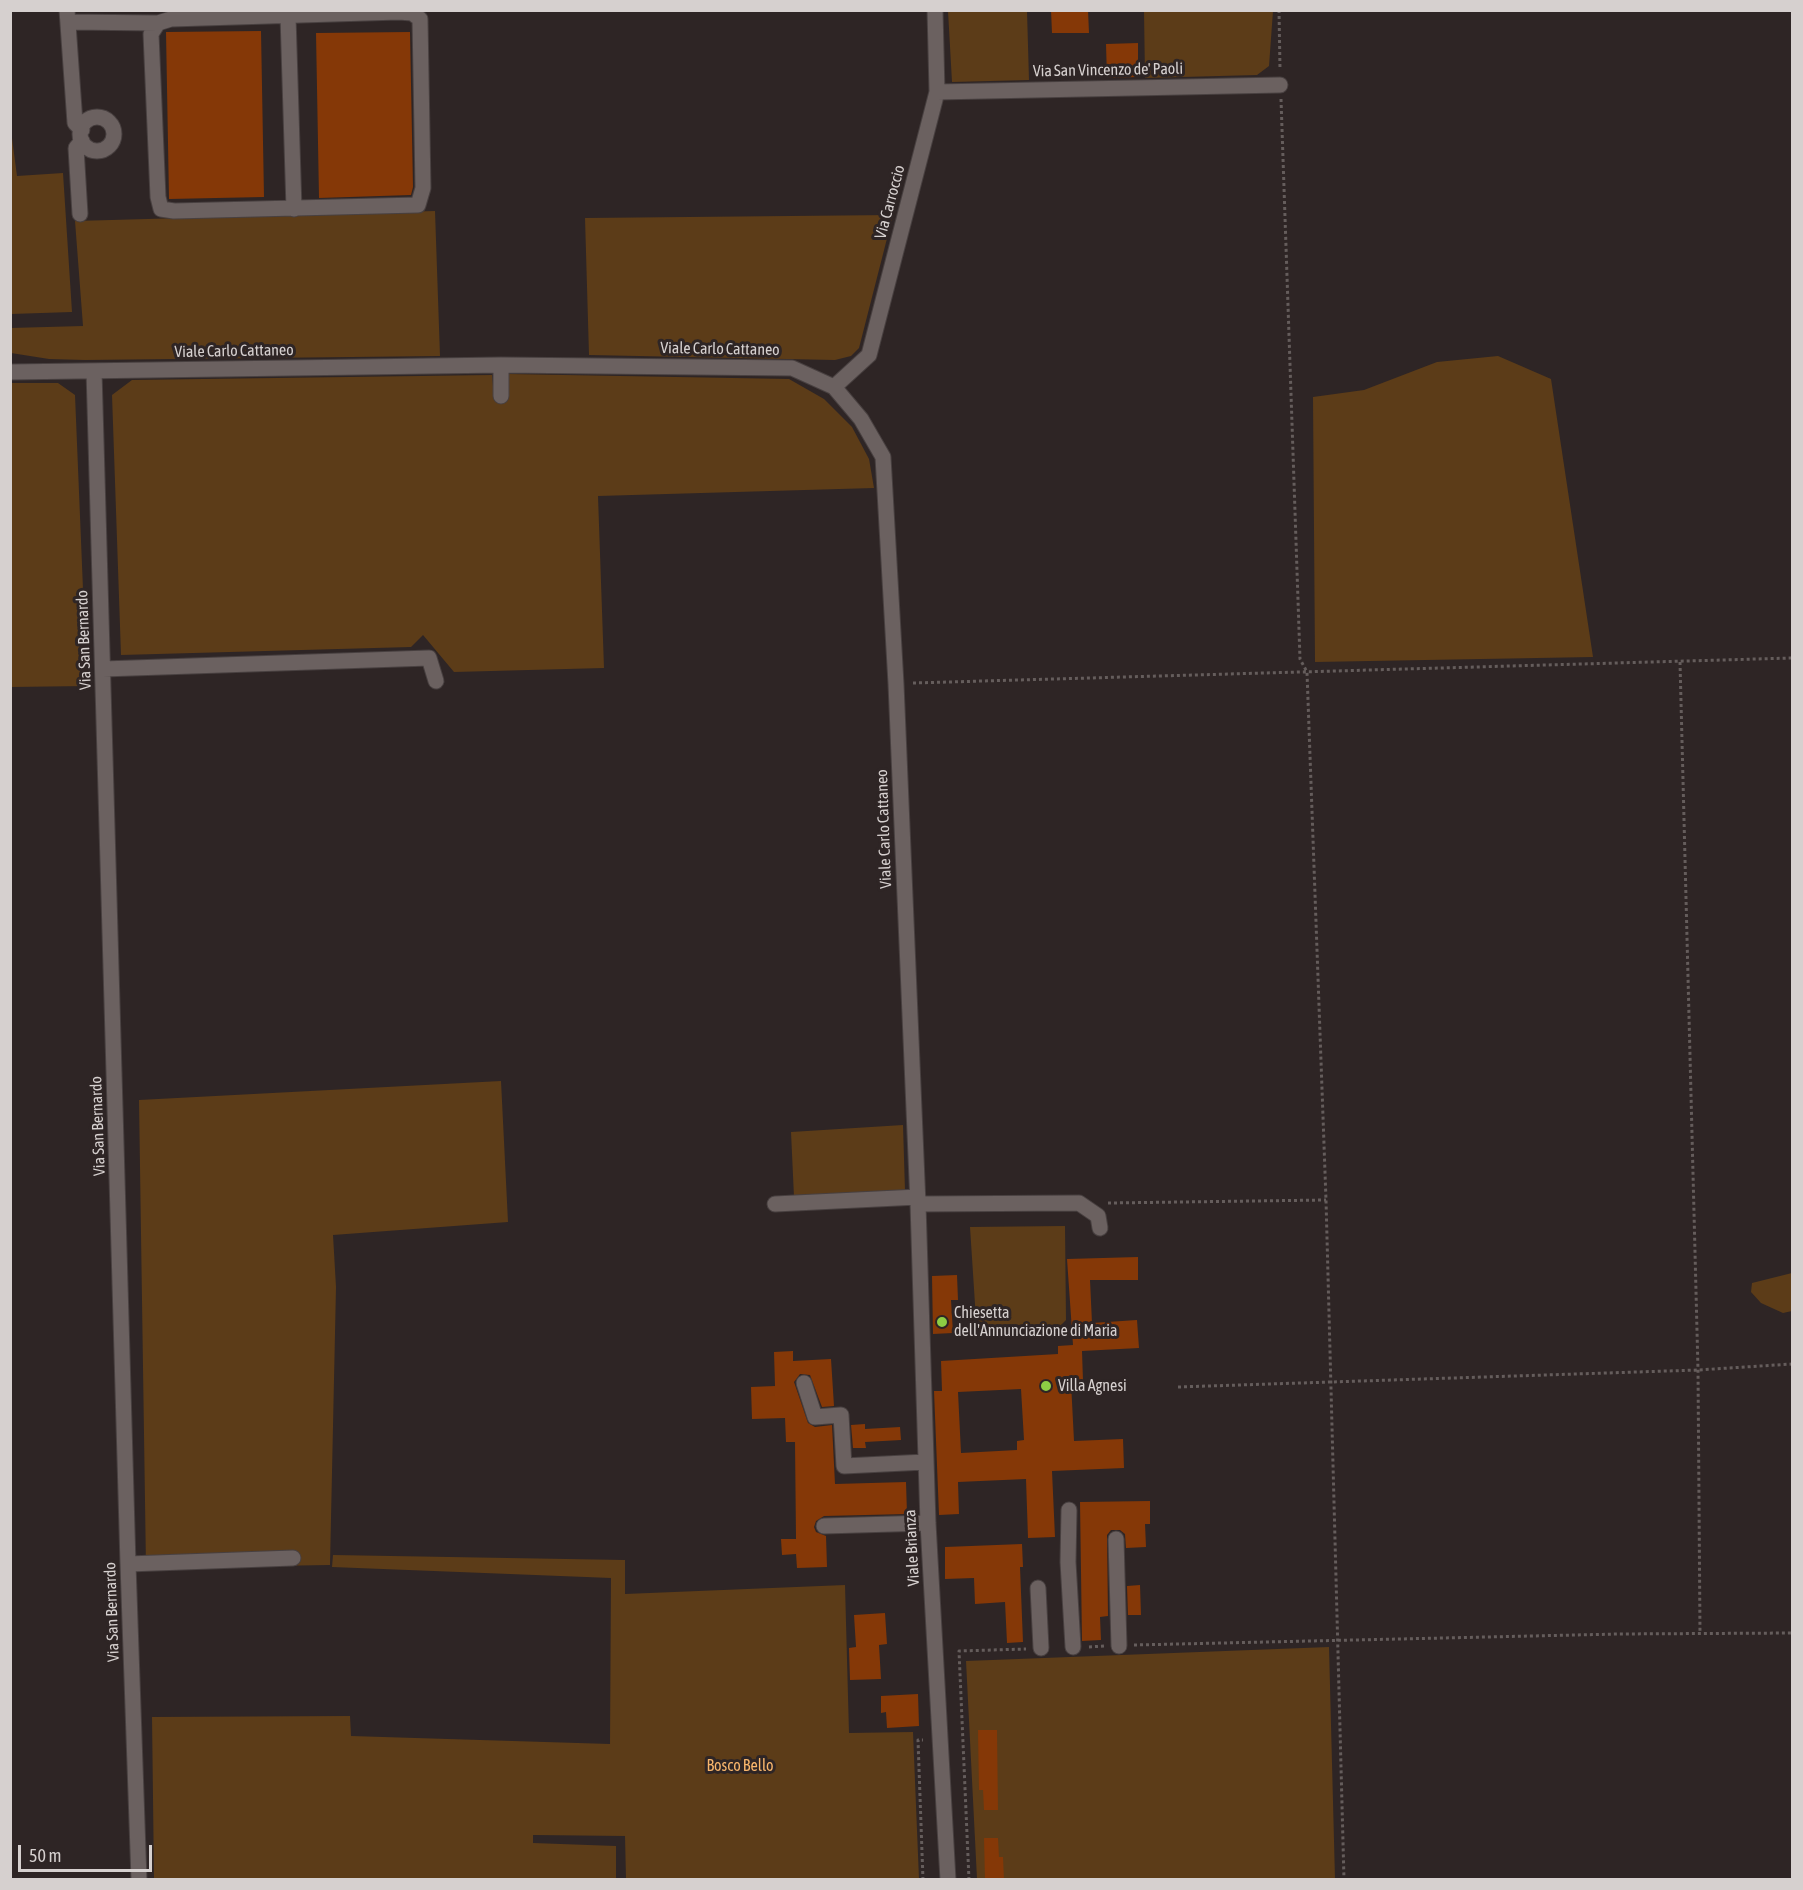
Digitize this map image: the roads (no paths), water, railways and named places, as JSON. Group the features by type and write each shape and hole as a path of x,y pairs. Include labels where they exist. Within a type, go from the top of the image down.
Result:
{"street":[{"name":"Via Carroccio","path":"834,387 869,354 937,92 935,10"},
{"path":"80,214 76,148 82,135 75,123 68,16 158,23 171,19 412,13 420,19 423,188 418,205 174,211 161,209 158,197 151,34 158,23"},
{"path":"288,16 294,209"},
{"name":"Via San Vincenzo de' Paoli","path":"937,92 1280,85"},
{"path":"501,365 501,396"},
{"name":"Viale Carlo Cattaneo","path":"10,372 501,365 792,368 834,387 861,419 883,457 896,684 918,1205"},
{"name":"Via San Bernardo","path":"94,371 139,1880"},
{"path":"103,669 429,658 436,681"},
{"path":"775,1204 1079,1203 1098,1216 1100,1228"},
{"name":"Viale Brianza","path":"918,1205 925,1462 948,1880"},
{"path":"804,1383 815,1416 841,1414 844,1466 925,1462"},
{"path":"1069,1510 1068,1562 1073,1647"},
{"path":"825,1526 928,1523"},
{"path":"1116,1539 1119,1646"},
{"path":"128,1564 292,1558"},
{"path":"1038,1588 1041,1648"}],"place":[{"name":"Chiesetta dell'Annunciazione di Maria","path":"942,1322"},
{"name":"Villa Agnesi","path":"1046,1386"}],"park label":[{"name":"Bosco Bello","path":"740,1766"}]}
